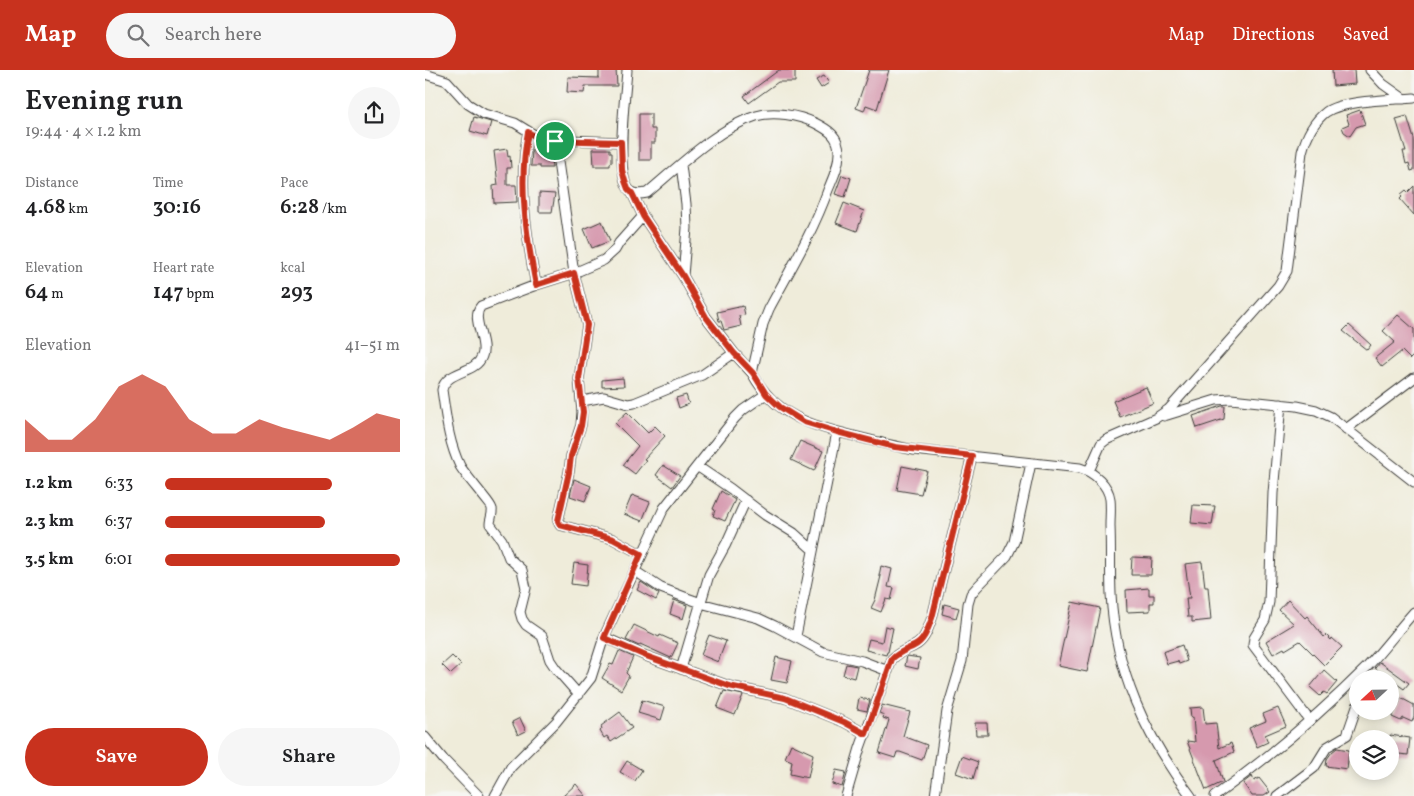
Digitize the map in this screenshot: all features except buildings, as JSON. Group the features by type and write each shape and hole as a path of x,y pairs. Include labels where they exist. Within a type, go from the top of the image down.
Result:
{"street":[{"path":"627,70 621,142 622,170 628,189 632,193 643,216 683,276 706,317 734,353 753,373 766,394 780,407 804,422 895,447 1080,468 1089,470 1099,479 1110,498 1111,594 1115,637 1123,668 1133,700 1151,735 1176,776 1191,796"},
{"path":"1370,70 1383,84 1404,99"},
{"path":"425,74 447,81 468,104 484,114 511,121 541,139 621,142"},
{"path":"1156,418 1169,409 1186,391 1277,286 1287,271 1302,152 1305,138 1313,126 1326,112 1338,107 1365,102 1414,98"},
{"path":"632,193 647,193 709,142 747,119 766,114 803,118 829,130 835,136 839,144 837,166 817,220 769,309 763,324 753,373"},
{"path":"528,132 523,155 523,188 525,225 536,285"},
{"path":"555,141 562,203 574,273 587,325 579,379 582,401 581,426 571,456 558,521 560,525 613,539 641,554"},
{"path":"681,165 687,228 683,276"},
{"path":"579,694 556,669 542,636 525,625 522,619 520,612 526,588 522,570 509,558 503,540 490,524 491,505 460,466 448,435 442,390 443,384 448,379 473,367 482,358 483,347 479,329 479,309 486,303 574,273 604,260 615,250 643,216"},
{"path":"582,401 604,397 628,404 634,403 702,375 734,353"},
{"path":"1346,429 1414,378"},
{"path":"495,796 511,767 556,722 591,678 604,638 635,572 641,554 664,508 735,418 766,394"},
{"path":"1089,470 1101,444 1106,440 1156,418 1215,400 1231,399 1297,406 1316,410 1331,417 1414,482"},
{"path":"1281,404 1273,493 1269,602 1265,620 1254,638 1253,645 1310,721"},
{"path":"796,636 837,432"},
{"path":"846,796 892,659 897,654 916,646 926,634 932,618 972,456"},
{"path":"935,796 947,711 962,660 968,604 971,594 1007,556 1015,542 1031,463"},
{"path":"697,466 794,534 813,550"},
{"path":"681,669 709,575 726,544 746,500"},
{"path":"635,572 661,588 701,603 758,618 796,636 823,652 862,661 888,671"},
{"path":"1215,796 1254,768 1310,721 1368,666 1414,612"},
{"path":"604,638 628,649 738,689 785,698 844,722 866,734"},
{"path":"1368,666 1368,670"},
{"path":"1277,796 1314,768 1327,746 1347,735 1352,720"},
{"path":"425,736 444,760 479,796"}],"route":[{"path":"528,132 541,139 555,141 621,142 622,170 625,181 643,216 656,232 706,317 734,353 753,373 758,384 766,394 780,407 804,422 895,447 972,456 932,618 926,634 916,646 906,648 892,659 866,734 844,722 785,698 738,689 646,656 604,638 634,574 641,554 613,539 560,525 558,521 571,456 581,426 583,412 579,379 587,325 574,273 536,285 525,225 523,188 523,155 528,132"}]}
